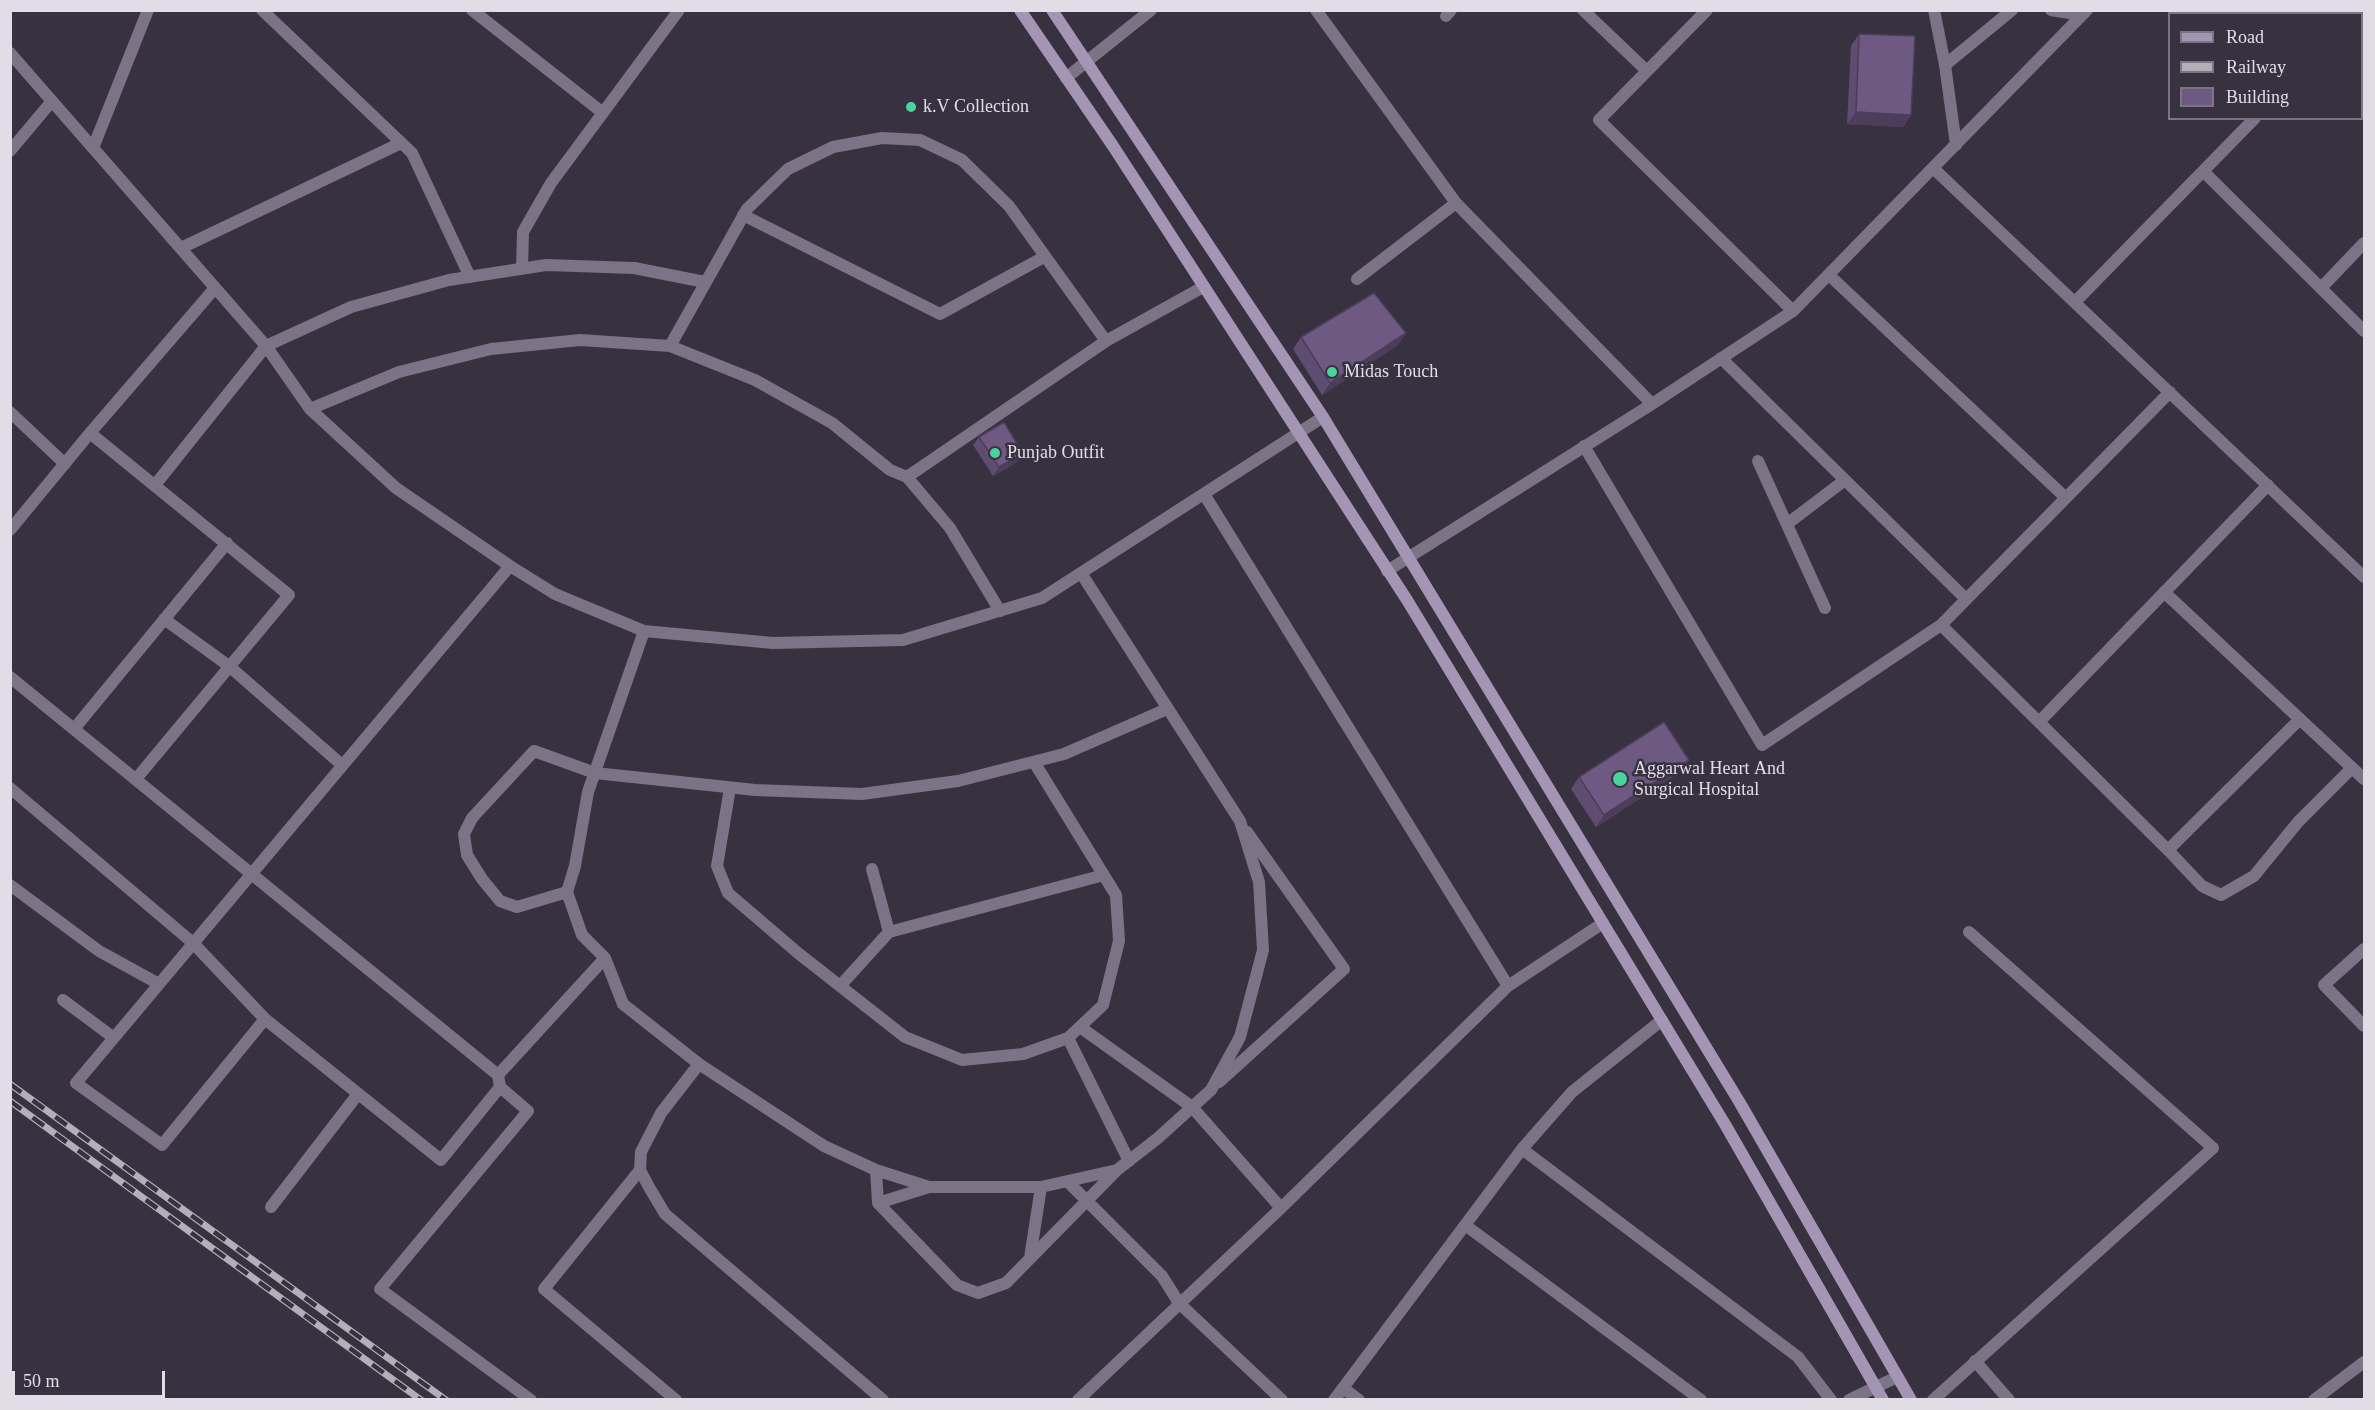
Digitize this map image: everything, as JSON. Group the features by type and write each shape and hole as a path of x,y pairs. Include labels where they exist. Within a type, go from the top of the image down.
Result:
{"main road":[{"path":"1020,10 1113,146 1387,571 1726,1126 1883,1400"},
{"path":"1052,10 1323,417 1740,1103 1911,1400"}],"street":[{"path":"93,148 148,10"},
{"path":"262,10 412,153 470,277"},
{"path":"472,10 603,113"},
{"path":"522,269 523,232 551,183 679,10"},
{"path":"1066,78 1151,10"},
{"path":"1316,10 1456,203 1652,404"},
{"path":"1583,10 1647,71"},
{"path":"1707,10 1599,120 1793,311"},
{"path":"1934,10 1945,65 1956,145"},
{"path":"1945,65 2012,10"},
{"path":"2051,10 2084,13"},
{"path":"1387,571 1652,404 1793,311 2084,13"},
{"path":"10,53 266,346 310,409 396,488 555,594 644,631 773,643 903,640 1042,598 1323,417"},
{"path":"10,151 52,101"},
{"path":"2075,302 2254,120"},
{"path":"670,346 747,209 788,169 833,147 882,138 920,140 962,160 1009,206 1106,341"},
{"path":"181,248 401,143"},
{"path":"1933,168 2364,577"},
{"path":"2203,171 2364,331"},
{"path":"1357,279 1456,203"},
{"path":"743,215 940,314 1044,257"},
{"path":"2321,288 2364,243"},
{"path":"155,485 266,346 351,308 449,280 546,265 634,268 705,282"},
{"path":"1828,275 2066,498"},
{"path":"907,477 1106,341 1203,287"},
{"path":"10,530 215,288"},
{"path":"310,409 399,372 491,349 580,340 670,346 754,380 832,423 890,470 907,477 950,528 1000,611"},
{"path":"1721,358 1966,600"},
{"path":"1584,446 1762,745 1941,625 2170,392"},
{"path":"10,412 65,464"},
{"path":"90,433 289,595 136,779"},
{"path":"1758,461 1825,608"},
{"path":"1787,524 1845,480"},
{"path":"2039,722 2268,485"},
{"path":"1204,494 1508,986"},
{"path":"74,729 226,543"},
{"path":"265,1019 162,1145 76,1083 510,566"},
{"path":"876,1170 878,1203 957,1286 978,1293 1006,1283 1117,1170 1192,1107 1344,969 1240,821 1081,573"},
{"path":"2164,592 2364,779"},
{"path":"164,619 229,666 342,765"},
{"path":"1941,625 2202,886 2221,895 2254,876 2298,822 2352,768"},
{"path":"644,631 588,792 575,866 567,892 582,935 605,958 623,1004 699,1064 824,1146 876,1170 929,1187"},
{"path":"10,677 251,873 499,1081 528,1111 380,1289 531,1400"},
{"path":"567,892 517,907 500,901 482,879 467,855 465,834 472,818 534,751 595,773 730,788 862,794 958,781 1064,754 1167,709"},
{"path":"2168,850 2300,719"},
{"path":"730,788 717,866 728,893 905,1037 962,1060 1023,1054 1068,1038 1103,1005 1119,941 1116,895 1034,762"},
{"path":"10,788 193,943 265,1019 441,1160 499,1081 605,958"},
{"path":"1211,1090 1240,1037 1263,950 1259,882 1240,821"},
{"path":"872,870 889,932"},
{"path":"840,986 889,932 1104,875"},
{"path":"10,885 99,951 159,984"},
{"path":"1078,1400 1281,1208 1508,986 1603,923"},
{"path":"1932,1400 2213,1148 1969,932"},
{"path":"2364,949 2324,985 2364,1026"},
{"path":"63,1000 114,1038"},
{"path":"1334,1400 1522,1149 1572,1092 1662,1020"},
{"path":"1080,1027 1192,1107 1281,1208"},
{"path":"1068,1038 1129,1161"},
{"path":"699,1064 661,1113 641,1152 640,1170 665,1214 883,1400"},
{"path":"271,1207 358,1094"},
{"path":"1522,1149 1798,1357 1831,1400"},
{"path":"640,1170 544,1289 676,1400"},
{"path":"878,1203 929,1187 1041,1187 1117,1170"},
{"path":"1068,1182 1162,1276 1179,1304 1282,1400"},
{"path":"1030,1258 1041,1187"},
{"path":"1465,1225 1701,1400"},
{"path":"1975,1361 2009,1400"},
{"path":"2314,1400 2364,1362"},
{"path":"1849,1400 1897,1377"},
{"path":"1343,1388 1359,1400"}],"building":[{"path":"1859,34 1915,36 1911,115 1856,112"},
{"name":"Midas Touch","path":"1374,293 1406,333 1330,383 1301,337"},
{"path":"1004,422 1023,454 999,467 979,437"},
{"path":"1664,722 1689,760 1604,815 1579,777"}],"railway":[{"path":"10,1084 446,1400"},
{"path":"10,1101 421,1400"}],"place":[{"name":"k.V Collection","path":"911,107"},
{"name":"Midas Touch","path":"1332,372"},
{"name":"Punjab Outfit","path":"995,453"},
{"name":"Aggarwal Heart And Surgical Hospital","path":"1620,779"}]}
